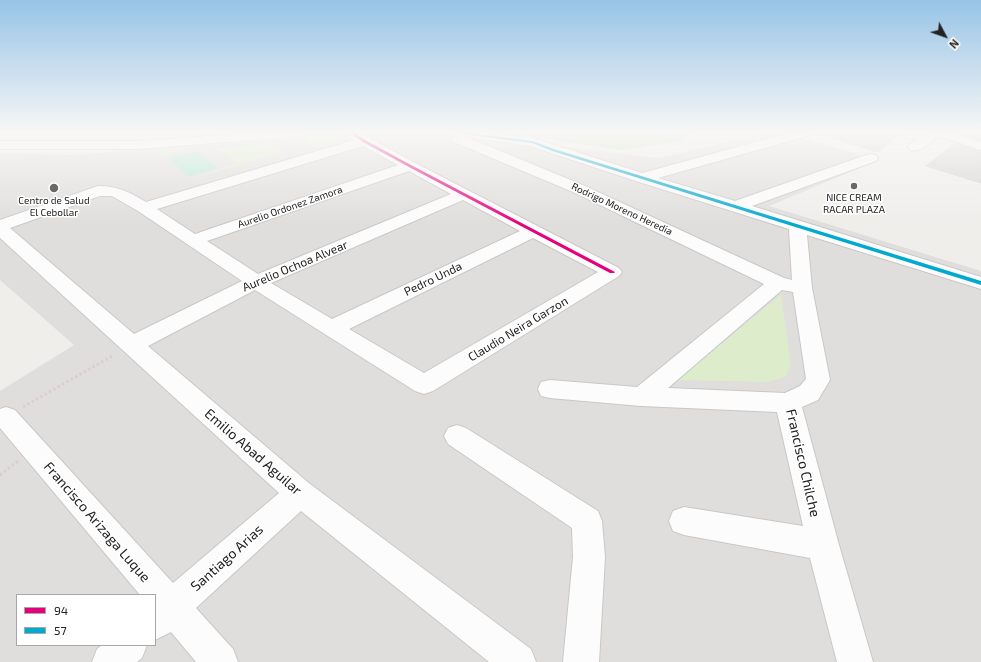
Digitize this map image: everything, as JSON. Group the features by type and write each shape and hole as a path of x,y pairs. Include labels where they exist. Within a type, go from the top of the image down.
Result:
{"street":[{"path":"144,208 277,163"},
{"path":"405,163 533,231"},
{"name":"Rodrigo Moreno Heredia","path":"516,163 579,189 790,286"},
{"path":"594,163 981,283"},
{"path":"641,178 695,163"},
{"path":"735,207 857,163"},
{"name":"Aurelio Ordonez Zamora","path":"193,240 410,166"},
{"path":"3,234 98,191 118,193 144,208 256,282 332,328"},
{"name":"Aurelio Ochoa Alvear","path":"130,346 256,282 463,194"},
{"name":"Francisco Chilche","path":"798,227 790,286 818,380 808,393 788,404 823,545 855,662"},
{"name":"Claudio Neira Garzon","path":"332,328 424,385 612,272 533,231"},
{"name":"Pedro Unda","path":"332,328 533,231"},
{"name":"Emilio Abad Aguilar","path":"3,234 300,493 518,662"},
{"path":"641,397 790,286"},
{"path":"550,390 610,396 788,404"},
{"name":"Francisco Arizaga Luque","path":"6,417 146,594"},
{"path":"457,436 587,521 588,558 581,662"},
{"name":"Santiago Arias","path":"163,615 300,493"},
{"path":"684,521 823,545"},
{"name":"Francisco Arizaga Luque","path":"156,606 163,615 220,662"},
{"path":"110,662 128,646"}],"path":[{"path":"6,417 130,346"}],"shaded area":[{"path":"0,163 872,163 769,206 981,271 981,662 0,662 0,391 74,345 0,280"}],"green space":[{"path":"174,163 212,163 218,168 188,177"},
{"path":"236,163 245,163 190,179"},
{"path":"781,294 791,365 785,377 768,382 678,380"}],"building":[{"path":"930,163 981,163 981,183 926,166"}],"transit line":[{"name":"94","path":"404,163 612,272"},
{"name":"57","path":"594,163 981,283"}],"place":[{"name":"NICE CREAM RACAR PLAZA","path":"854,186"},
{"name":"Centro de Salud El Cebollar","path":"54,188"}]}
